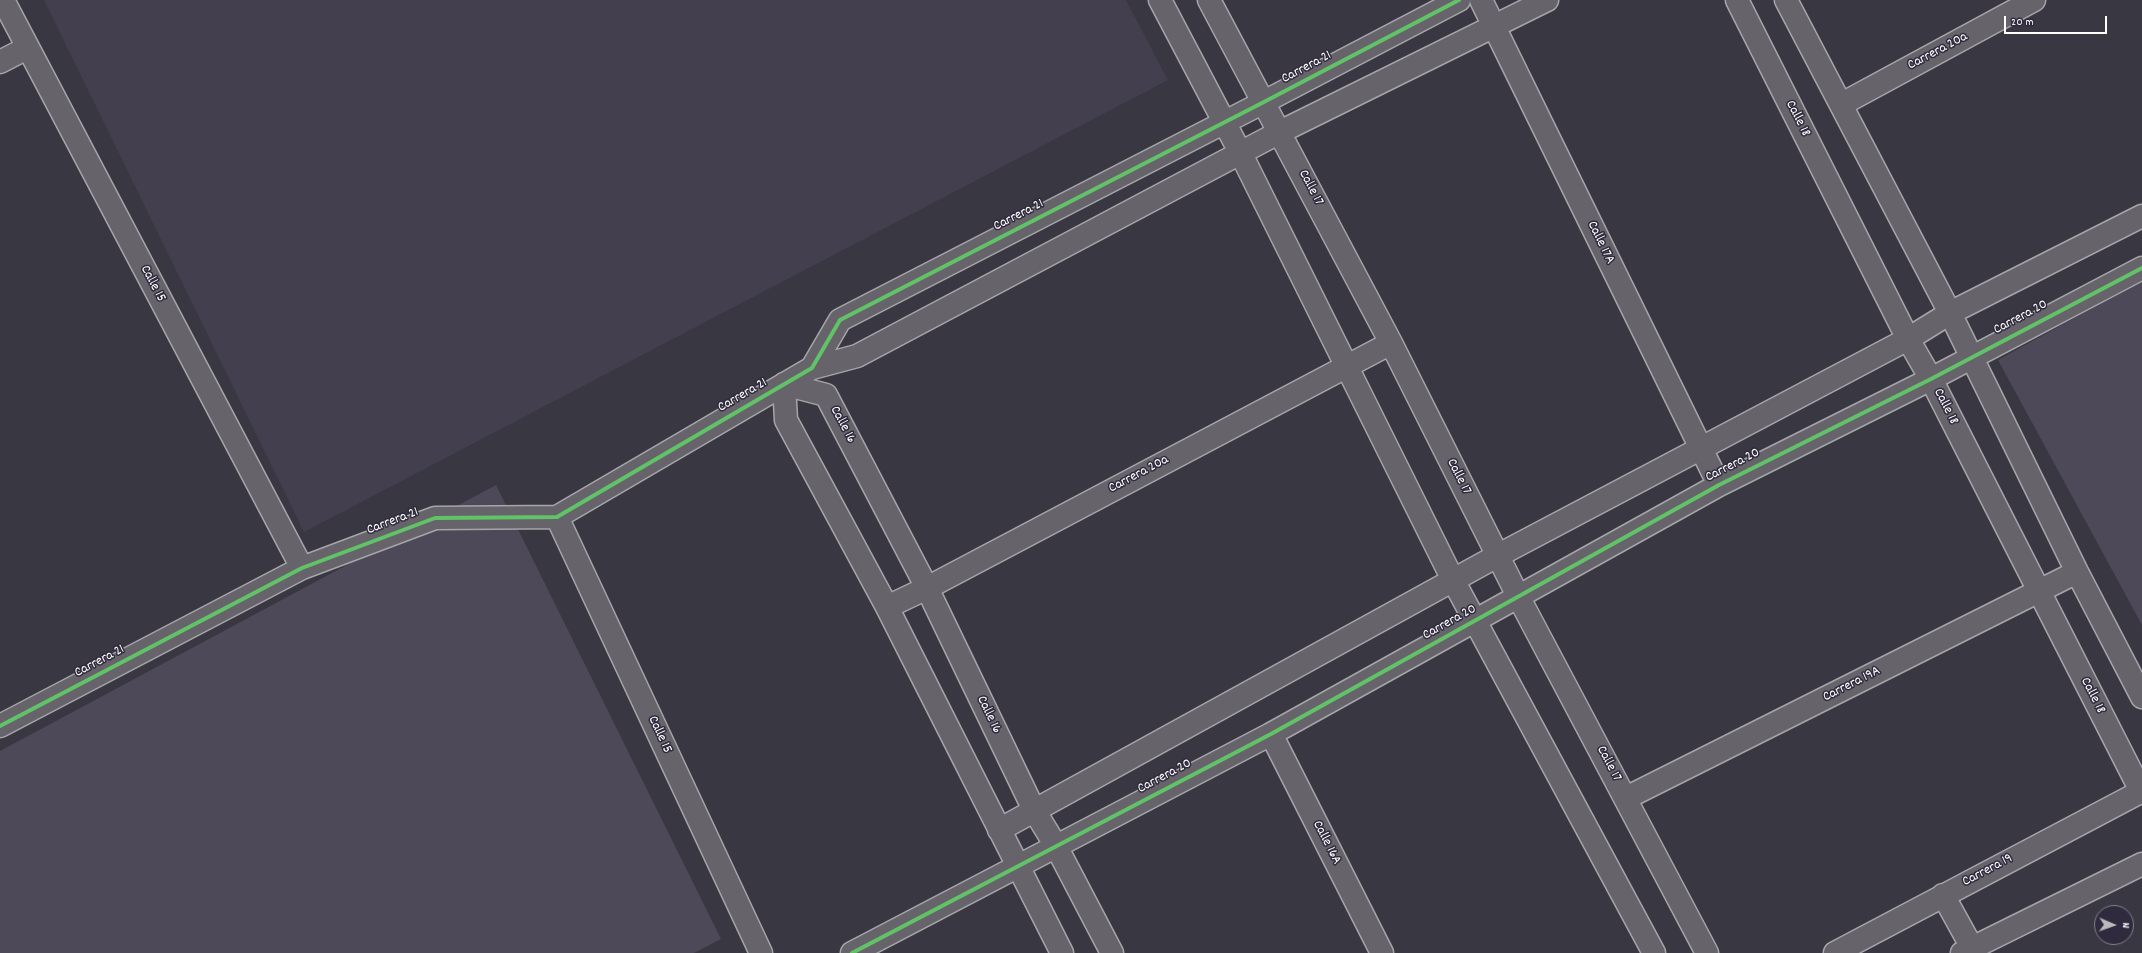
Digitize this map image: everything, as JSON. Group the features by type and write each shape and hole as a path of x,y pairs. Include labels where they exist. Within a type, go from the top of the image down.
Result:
{"street":[{"name":"Calle 15","path":"3,0 302,568"},
{"path":"1160,0 1241,154 1453,580 1654,953"},
{"name":"Calle 17","path":"1209,0 1262,103 1280,132 1391,343 1497,556 1708,953"},
{"name":"Carrera 21","path":"812,368 840,320 1225,123 1459,0"},
{"name":"Calle 17A","path":"1481,0 1719,485"},
{"name":"Carrera 21","path":"0,726 302,568 435,518 557,517 812,368 857,356 1280,132 1547,0"},
{"name":"Calle 18","path":"1737,0 1908,339 1931,379 2142,792"},
{"path":"1786,0 1842,104 1950,313 2077,572 2142,697"},
{"name":"Carrera 20a","path":"1842,104 2034,0"},
{"path":"0,62 27,48"},
{"path":"999,830 1497,556 1908,339 1950,313 2142,216"},
{"name":"Carrera 20","path":"852,953 1271,734 1476,622 1719,485 1931,379 2142,268"},
{"name":"Carrera 20a","path":"887,607 927,588 1346,365 1391,343"},
{"path":"784,384 786,420 887,607 1062,953"},
{"name":"Calle 16","path":"784,384 826,396 927,588 1034,810 1056,846 1112,953"},
{"name":"Calle 15","path":"557,517 761,953"},
{"name":"Carrera 19A","path":"1626,798 2077,572"},
{"name":"Calle 16A","path":"1271,734 1382,953"},
{"name":"Carrera 19","path":"1835,953 1943,895 2142,792"},
{"path":"1943,895 1970,951 2142,864"}],"shaded area":[{"path":"44,0 1126,0 1168,80 304,532"},
{"path":"2142,281 2142,625 1998,360"},
{"path":"496,485 721,939 694,953 0,953 0,751"}],"cycle path":[{"path":"0,726 302,568 435,518 557,517 812,368 840,320 1459,0"},
{"path":"852,953 1271,734 1719,485 1931,379 2142,268"}]}
